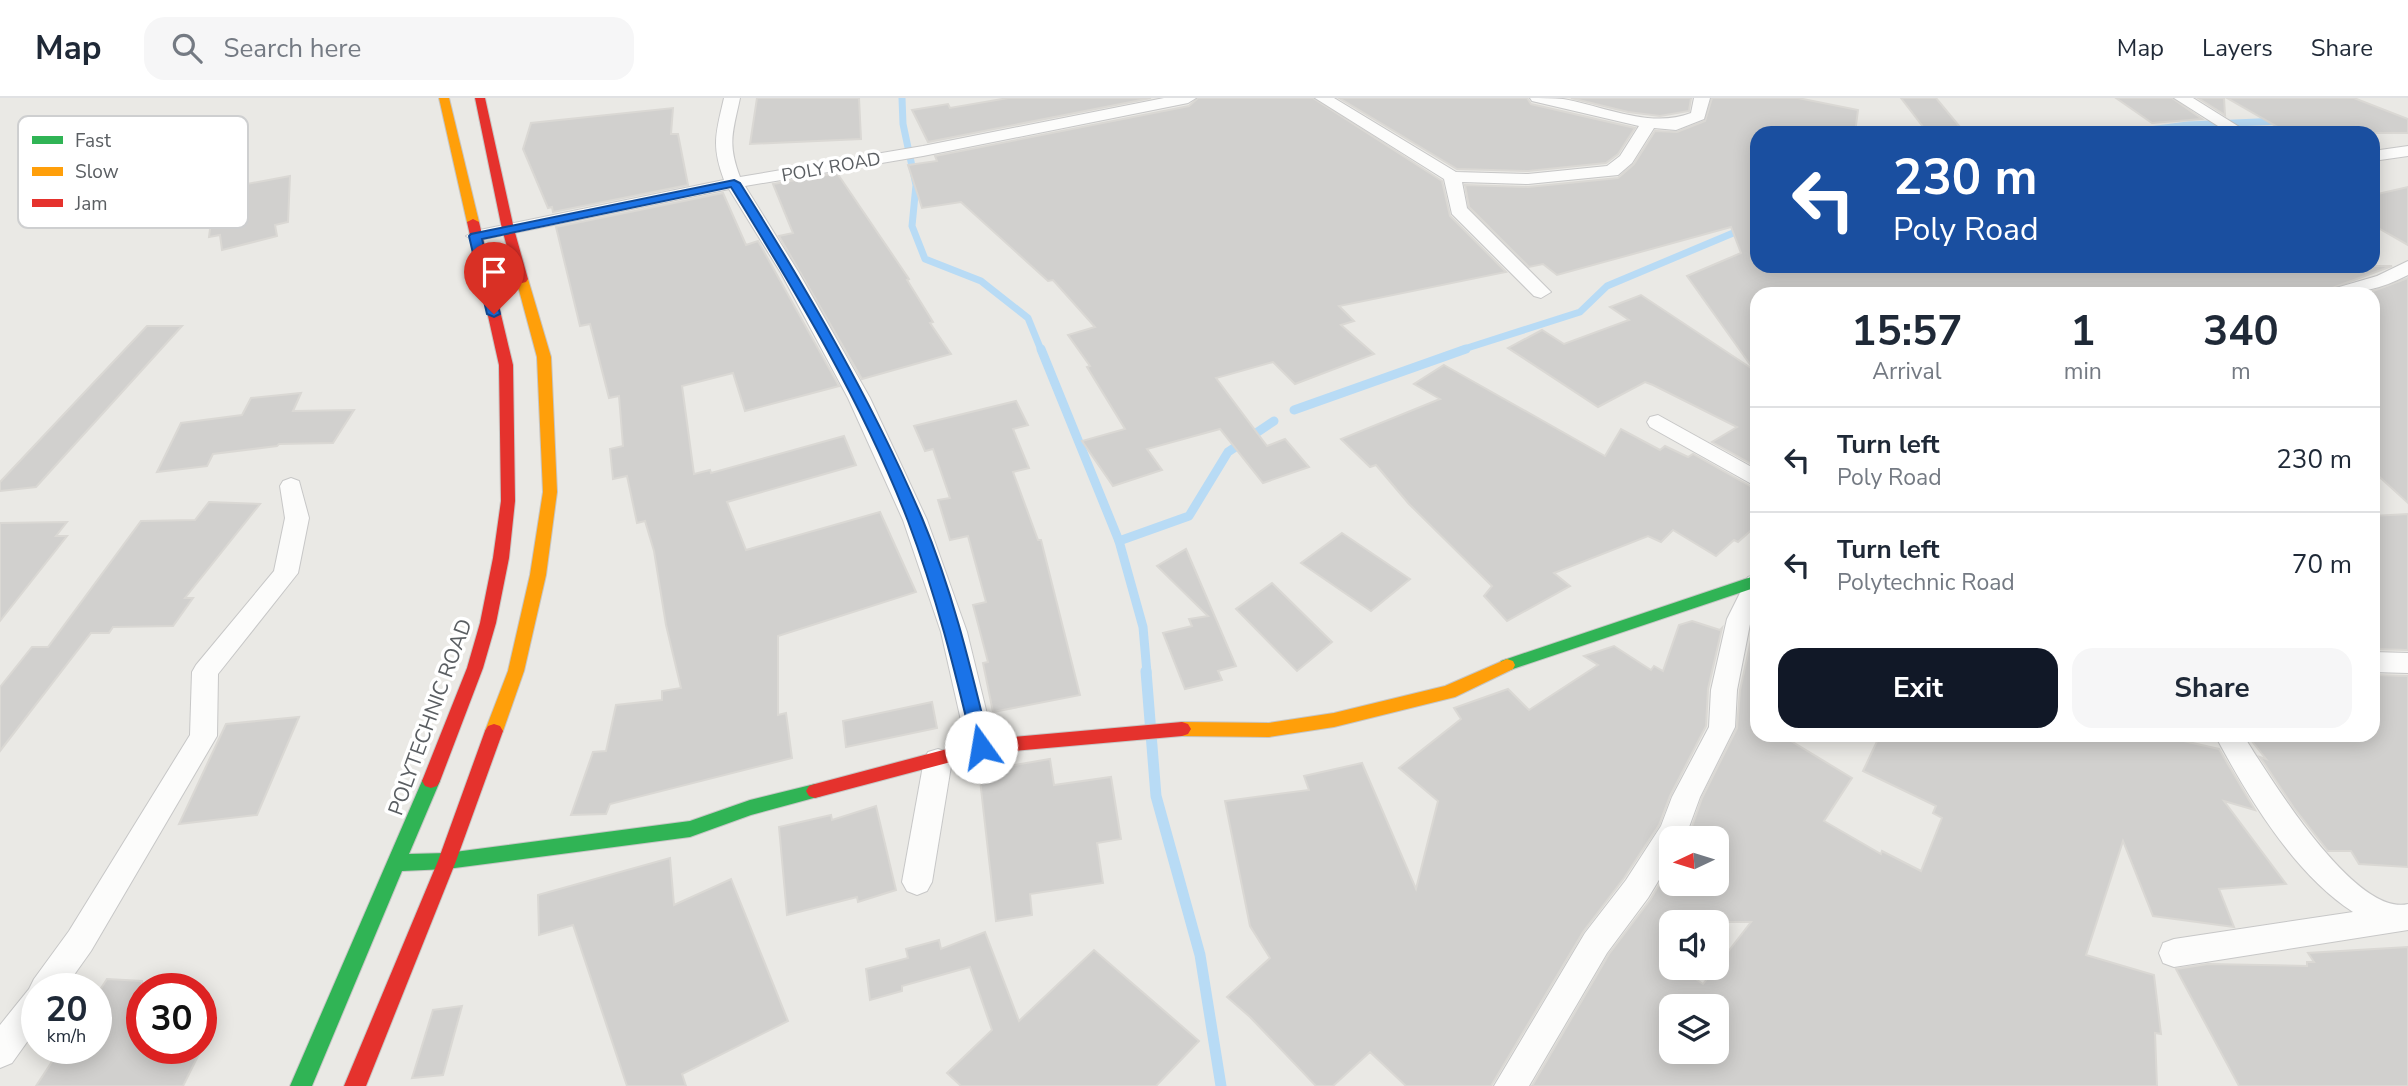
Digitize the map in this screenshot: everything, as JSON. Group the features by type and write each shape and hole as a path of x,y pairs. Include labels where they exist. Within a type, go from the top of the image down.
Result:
{"main road":[{"name":"POLYTECHNIC ROAD","path":"301,1086 397,863 475,668 488,623 501,558 508,501 506,365 444,98"},
{"path":"355,1086 447,861 516,671 538,575 550,492 544,357 508,229 480,98"},
{"path":"397,863 447,861 690,829 750,808 981,747 1169,729 1269,730 1334,720 1449,692 1519,660 1750,584"}],"street":[{"path":"732,98 724,134 723,155 734,183 790,273 859,398 915,520 954,632 981,747"},
{"name":"POLY ROAD","path":"475,236 734,183 923,151 1188,98"},
{"path":"1324,98 1452,177 1528,179 1612,171 1626,159 1648,123"},
{"path":"1538,98 1648,123 1676,125 1690,122 1698,116 1702,98"},
{"path":"2182,98 2230,126"},
{"path":"2380,155 2408,152"},
{"path":"1452,177 1458,210 1541,292"},
{"path":"2360,287 2384,280 2408,267"},
{"path":"1658,422 1750,477"},
{"path":"57,973 204,736 205,672 286,573 297,517 291,486"},
{"path":"1511,1086 1596,943 1637,889 1674,831 1686,797 1722,727 1724,690 1740,619 1750,597"},
{"path":"2380,662 2408,663"},
{"path":"2234,742 2299,843 2338,883 2362,902 2404,918"},
{"path":"917,882 939,760"},
{"path":"2174,953 2404,918"},
{"path":"0,1052 21,1023"}],"building":[{"path":"757,98 859,98 861,139 750,144"},
{"path":"1008,98 1151,98 928,142 912,110 948,104 950,108"},
{"path":"1198,98 1313,98 1442,181 1450,216 1506,272 1339,306 1354,321 1341,325 1374,354 1295,384 1273,362 1216,378 1267,446 1285,439 1309,467 1263,483 1220,429 1147,449 1162,470 1113,486 1082,441 1125,429 1087,367 1090,366 1068,335 1095,327 1053,280 1048,281 961,202 922,208 908,165 937,161 935,156 1189,106"},
{"path":"1339,98 1527,98 1531,104 1635,128 1618,154 1606,163 1528,171 1457,169"},
{"path":"1571,98 1691,98 1689,111 1660,116 1628,112"},
{"path":"1712,98 1798,98 1858,110 1856,126 1750,126 1750,273 2373,273 2335,287 1750,287 1750,364 1687,276 1741,253 1731,227 1557,275 1543,264 1529,267 1469,207 1465,185 1528,187 1618,178 1634,164 1655,131 1677,132 1705,121"},
{"path":"1901,98 1936,98 1959,126 1922,126"},
{"path":"2116,98 2172,98 2202,119 2152,123"},
{"path":"2198,98 2224,98 2225,115"},
{"path":"2227,98 2354,98 2408,119 2408,133 2380,133 2380,126 2276,126"},
{"path":"673,108 671,134 678,134 688,185 553,212 552,207 548,208 523,149 531,123"},
{"path":"837,173 909,279 907,280 933,322 930,323 951,354 862,379 779,236 793,233 773,184"},
{"path":"290,176 288,222 275,225 277,236 222,250 220,235 209,237 210,228 248,228 248,184"},
{"path":"2408,187 2408,245 2380,229 2380,193"},
{"path":"723,193 746,245 758,241 839,386 745,411 733,373 682,386 694,474 710,470 711,473 844,436 856,465 727,502 746,550 880,512 916,592 778,636 778,715 786,713 792,758 610,804 606,814 571,815 593,752 606,751 616,705 662,700 662,691 681,688 666,625 654,551 645,521 637,523 627,476 613,479 610,449 623,446 619,396 609,398 590,324 580,326 556,227"},
{"path":"2408,278 2408,503 2380,477 2380,288"},
{"path":"1641,295 1750,367 1750,463 1712,442 1737,427 1653,385 1645,382 1598,407 1508,348 1542,330 1564,344 1629,320 1610,307"},
{"path":"147,326 182,326 36,487 0,491 0,482"},
{"path":"1444,365 1605,456 1621,429 1660,450 1665,446 1688,457 1693,454 1750,486 1750,531 1738,542 1734,540 1716,556 1673,530 1661,542 1648,536 1554,573 1570,586 1507,621 1484,596 1492,586 1409,504 1376,465 1370,467 1341,439 1440,399 1414,384"},
{"path":"301,393 293,411 354,410 333,443 279,444 213,454 207,466 157,472 181,423 242,415 251,398"},
{"path":"1016,401 1028,425 1013,429 1029,468 1013,472 1038,540 1041,540 1080,695 993,712 983,663 988,662 973,605 986,602 968,536 950,540 938,500 950,498 933,449 925,451 914,426"},
{"path":"209,502 260,504 185,598 193,598 173,626 113,627 109,633 91,633 0,751 0,687 32,647 48,647 141,521 195,520"},
{"path":"2408,514 2408,650 2380,649 2380,516"},
{"path":"67,522 56,536 67,536 0,621 0,523"},
{"path":"1342,533 1410,579 1371,611 1301,563"},
{"path":"1186,549 1236,666 1218,671 1222,680 1185,689 1163,633 1192,626 1189,619 1208,616 1157,566"},
{"path":"1272,583 1332,642 1297,671 1236,609"},
{"path":"1692,621 1720,630 1722,628 1708,689 1706,726 1670,796 1659,825 1624,878 1583,932 1491,1086 1406,1086 1370,1052 1333,1086 1316,1086 1250,1017 1227,997 1270,958 1250,926 1225,801 1309,790 1304,776 1362,763 1416,889 1438,801 1399,768 1461,719 1454,708 1508,689 1529,710 1598,665 1584,656 1614,646 1651,670 1654,666 1663,671 1679,625"},
{"path":"1750,645 1750,742 1793,742 1852,778 1824,821 1881,854 1882,851 1921,871 1942,818 1933,813 1936,806 1863,771 1877,742 2188,742 2219,749 2255,810 2224,801 2286,884 2219,889 2234,927 2153,916 2123,841 2086,955 2154,975 2161,1034 2155,1033 2157,1086 1532,1086 1609,954 1659,885 1659,896 1729,896 1729,826 1692,826 1702,798 1737,728 1740,690"},
{"path":"2380,675 2408,676 2408,867 2359,864 2351,851 2328,851 2294,808 2260,757 2266,759 2253,742 2380,742"},
{"path":"932,702 937,728 846,747 843,721"},
{"path":"299,717 257,815 179,824 226,724"},
{"path":"1050,759 1054,785 1111,777 1121,839 1097,843 1103,883 1030,894 1032,915 996,921 979,771"},
{"path":"876,806 896,890 858,902 857,897 787,915 779,827 831,815 832,820"},
{"path":"670,858 674,905 731,879 788,1021 682,1074 686,1086 627,1086 573,925 539,935 538,895"},
{"path":"985,932 1019,1021 1094,950 1199,1041 1156,1086 961,1086 947,1073 992,1030 970,967 902,986 902,991 870,1000 866,969 908,958 906,949 939,940 941,949"},
{"path":"2408,947 2408,1086 2239,1086 2176,969 2208,964 2307,966 2307,962 2314,962 2308,953"},
{"path":"112,979 126,980 126,1064 194,1064 183,1086 36,1086 50,1064 112,1064"},
{"path":"462,1006 443,1075 412,1078 433,1010"}],"waterway":[{"path":"902,98 903,124 916,185 912,226 925,259 981,281 1028,318 1041,350"},
{"path":"2180,126 2281,121"},
{"path":"1461,350 1580,312 1607,286 1750,226"},
{"path":"1041,349 1119,541"},
{"path":"1294,410 1466,349"},
{"path":"1119,541 1189,516 1228,452 1274,421"},
{"path":"1119,541 1143,627 1147,673"},
{"path":"1146,671 1156,796 1200,955 1221,1086"}],"traffic: fast":[{"path":"1507,665 1750,583"},
{"path":"301,1086 431,781"},
{"path":"397,863 447,861 690,829 750,808 815,791"}],"traffic: slow":[{"path":"444,98 473,222"},
{"path":"494,731 516,671 538,575 550,492 544,357 522,279"},
{"path":"1182,729 1269,730 1334,720 1449,692 1507,665"}],"traffic: jam":[{"path":"480,98 508,229 522,279"},
{"path":"431,781 475,668 488,623 501,558 508,501 506,365 473,222"},
{"path":"815,791 981,747 1182,729"},
{"path":"355,1086 447,861 494,731"}],"route":[{"path":"494,314 475,236 734,183 790,273 859,398 915,520 954,632 981,747"}]}
